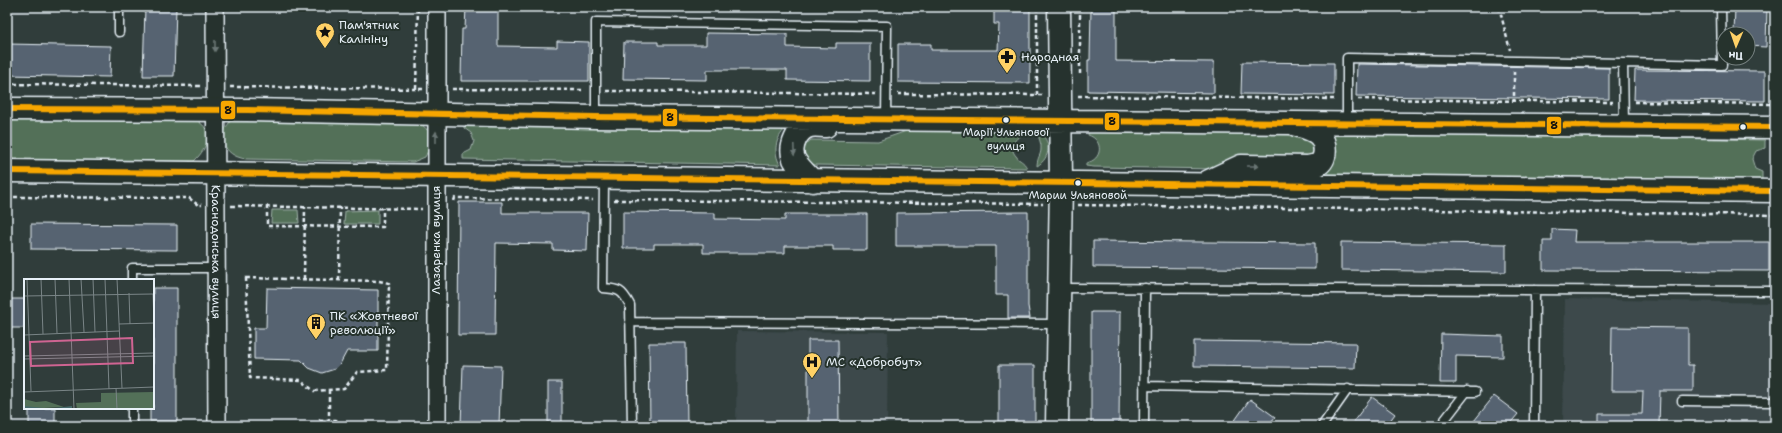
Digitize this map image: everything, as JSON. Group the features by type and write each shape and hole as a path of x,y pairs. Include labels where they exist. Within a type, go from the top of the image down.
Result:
{"main road":[{"path":"1057,426 1060,120 1073,93 1059,7"},
{"path":"7,109 436,113 596,117 1775,127"},
{"path":"813,181 798,165 792,151 794,142 804,129 810,126 869,127 886,119"},
{"path":"1204,184 1242,166 1308,167 1317,165 1323,158 1326,151 1319,135 1313,131 1289,122"},
{"path":"7,171 216,172 813,181 1775,191"}],"street":[{"name":"Краснодонська вулиця","path":"215,7 217,426"},
{"name":"Лазаренка вулиця","path":"437,7 437,426"}],"lane":[{"path":"119,32 120,7"},
{"path":"1347,123 1347,58 1722,65 1721,7"},
{"path":"596,117 596,22 887,26 886,119"},
{"path":"1623,63 1624,126"},
{"path":"604,178 603,288 617,289 625,294 630,305 632,426"},
{"path":"132,279 132,268 216,268"},
{"path":"1059,288 1775,291"},
{"path":"1144,426 1145,288"},
{"path":"1534,426 1535,290"},
{"path":"630,322 1058,324"},
{"path":"1144,386 1471,391 1440,426"},
{"path":"1322,426 1348,389"},
{"path":"1682,401 1775,402"},
{"path":"132,409 132,426"}],"path":[{"path":"418,7 416,89 1036,95 1073,93 1348,99 1775,104"},
{"path":"1036,95 1037,7"},
{"path":"1080,7 1080,81"},
{"path":"1499,7 1513,61 1514,100"},
{"path":"7,197 189,198 198,205 215,206 305,206 436,209 450,209 455,198 1060,204 1775,215"},
{"path":"267,206 267,226 383,227 383,208"},
{"path":"304,279 305,206"},
{"path":"340,207 340,280"},
{"path":"246,278 340,280 379,281 389,283 387,370 356,372 344,389 314,391 301,380 250,378 246,278"},
{"path":"329,390 329,420"},
{"path":"315,426 320,420 336,420 345,426"}],"shaded area":[{"path":"1565,299 1775,303 1773,426 1563,426"},
{"name":"МС «Добробут»","path":"737,331 888,332 887,426 736,426"}],"green space":[{"path":"7,116 187,119 199,122 204,126 208,137 204,148 194,161 7,160"},
{"path":"233,119 417,122 429,133 430,141 428,152 425,157 413,162 246,159 232,154 224,144 224,132 227,125"},
{"path":"464,124 786,128 779,136 776,145 776,155 780,165 463,159 463,154 471,150 474,141 471,133 464,128"},
{"path":"915,128 1028,129 1028,134 1017,138 1013,145 1013,152 1027,168 815,165 810,163 803,154 807,143 811,140 878,141"},
{"path":"1089,131 1305,133 1311,136 1315,153 1309,159 1219,169 1094,167 1086,166 1086,163 1096,158 1099,145 1097,141 1088,135"},
{"path":"1326,131 1765,140 1765,148 1756,151 1752,159 1755,169 1762,172 1762,180 1320,176 1328,170 1333,162"},
{"path":"1038,132 1043,135 1046,140 1048,149 1042,163 1037,166 1041,151"},
{"path":"272,210 298,210 299,223 271,223"},
{"path":"378,210 378,224 344,224 345,211"}],"building":[{"path":"145,7 176,7 174,76 143,76"},
{"path":"466,7 498,7 498,46 557,47 557,41 589,42 589,81 461,81 462,29 465,29"},
{"path":"994,7 1030,7 1030,83 898,82 898,44 931,44 931,50 998,50 999,24 994,24"},
{"path":"1091,7 1116,7 1116,61 1214,62 1214,93 1088,91"},
{"path":"1735,7 1767,7 1766,47 1756,46 1756,26 1734,26"},
{"path":"706,33 787,34 787,47 836,48 836,43 870,43 870,81 787,80 787,70 707,70 707,80 623,79 624,42 658,42 658,45 706,45"},
{"path":"7,44 111,46 110,77 7,75"},
{"path":"1242,62 1334,63 1334,95 1241,94"},
{"path":"1357,64 1609,68 1609,99 1356,96"},
{"path":"1635,70 1765,71 1765,101 1634,100"},
{"path":"459,202 502,202 502,213 588,213 587,251 553,250 553,244 496,243 495,335 458,335"},
{"path":"623,212 715,213 715,219 785,220 785,214 867,214 867,250 833,250 833,246 785,246 785,253 703,253 703,244 654,244 654,248 623,248"},
{"path":"1028,212 1028,306 1030,318 1008,318 1008,295 996,295 996,246 896,246 896,213"},
{"path":"31,224 177,225 177,250 31,249"},
{"path":"1552,229 1575,230 1574,242 1769,242 1769,271 1543,270 1543,241 1552,241"},
{"path":"1093,241 1315,243 1315,269 1093,267"},
{"path":"1341,242 1506,244 1506,272 1341,270"},
{"path":"154,288 177,288 177,421 150,421 150,409 154,409"},
{"name":"ПК «Жовтневої революції»","path":"267,288 378,290 378,351 347,351 340,364 335,369 322,373 309,368 301,360 254,359 254,328 266,328"},
{"path":"7,299 24,299 24,328 7,328"},
{"path":"1091,312 1120,312 1119,426 1091,426"},
{"path":"1612,327 1688,328 1688,365 1693,365 1693,391 1660,391 1659,426 1599,426 1599,414 1642,414 1643,391 1611,391"},
{"path":"1441,334 1503,336 1503,357 1456,356 1456,383 1440,383"},
{"path":"808,340 838,340 839,426 808,426"},
{"path":"1194,341 1356,343 1355,368 1194,366"},
{"path":"649,343 686,343 687,426 650,426"},
{"path":"463,365 501,366 499,426 461,426"},
{"path":"999,365 1035,365 1035,426 999,426"},
{"path":"548,382 562,382 562,426 548,426"},
{"path":"1494,396 1518,414 1508,426 1470,426"},
{"path":"1372,397 1395,414 1386,426 1350,426"},
{"path":"1250,399 1275,417 1268,426 1231,426"},
{"path":"29,409 55,409 55,426 29,426"}],"transit line":[{"name":"8","path":"7,109 247,110 596,117 1775,127"},
{"name":"8","path":"7,171 1775,191"}],"place":[{"name":"Пам'ятник Калініну","path":"325,49"},
{"name":"Народная","path":"1007,74"},
{"name":"Марії Ульянової вулиця","path":"1006,120"},
{"name":"Марии Ульяновой","path":"1078,183"},
{"name":"ПК «Жовтневої революції»","path":"316,340"},
{"name":"МС «Добробут»","path":"812,379"}]}
